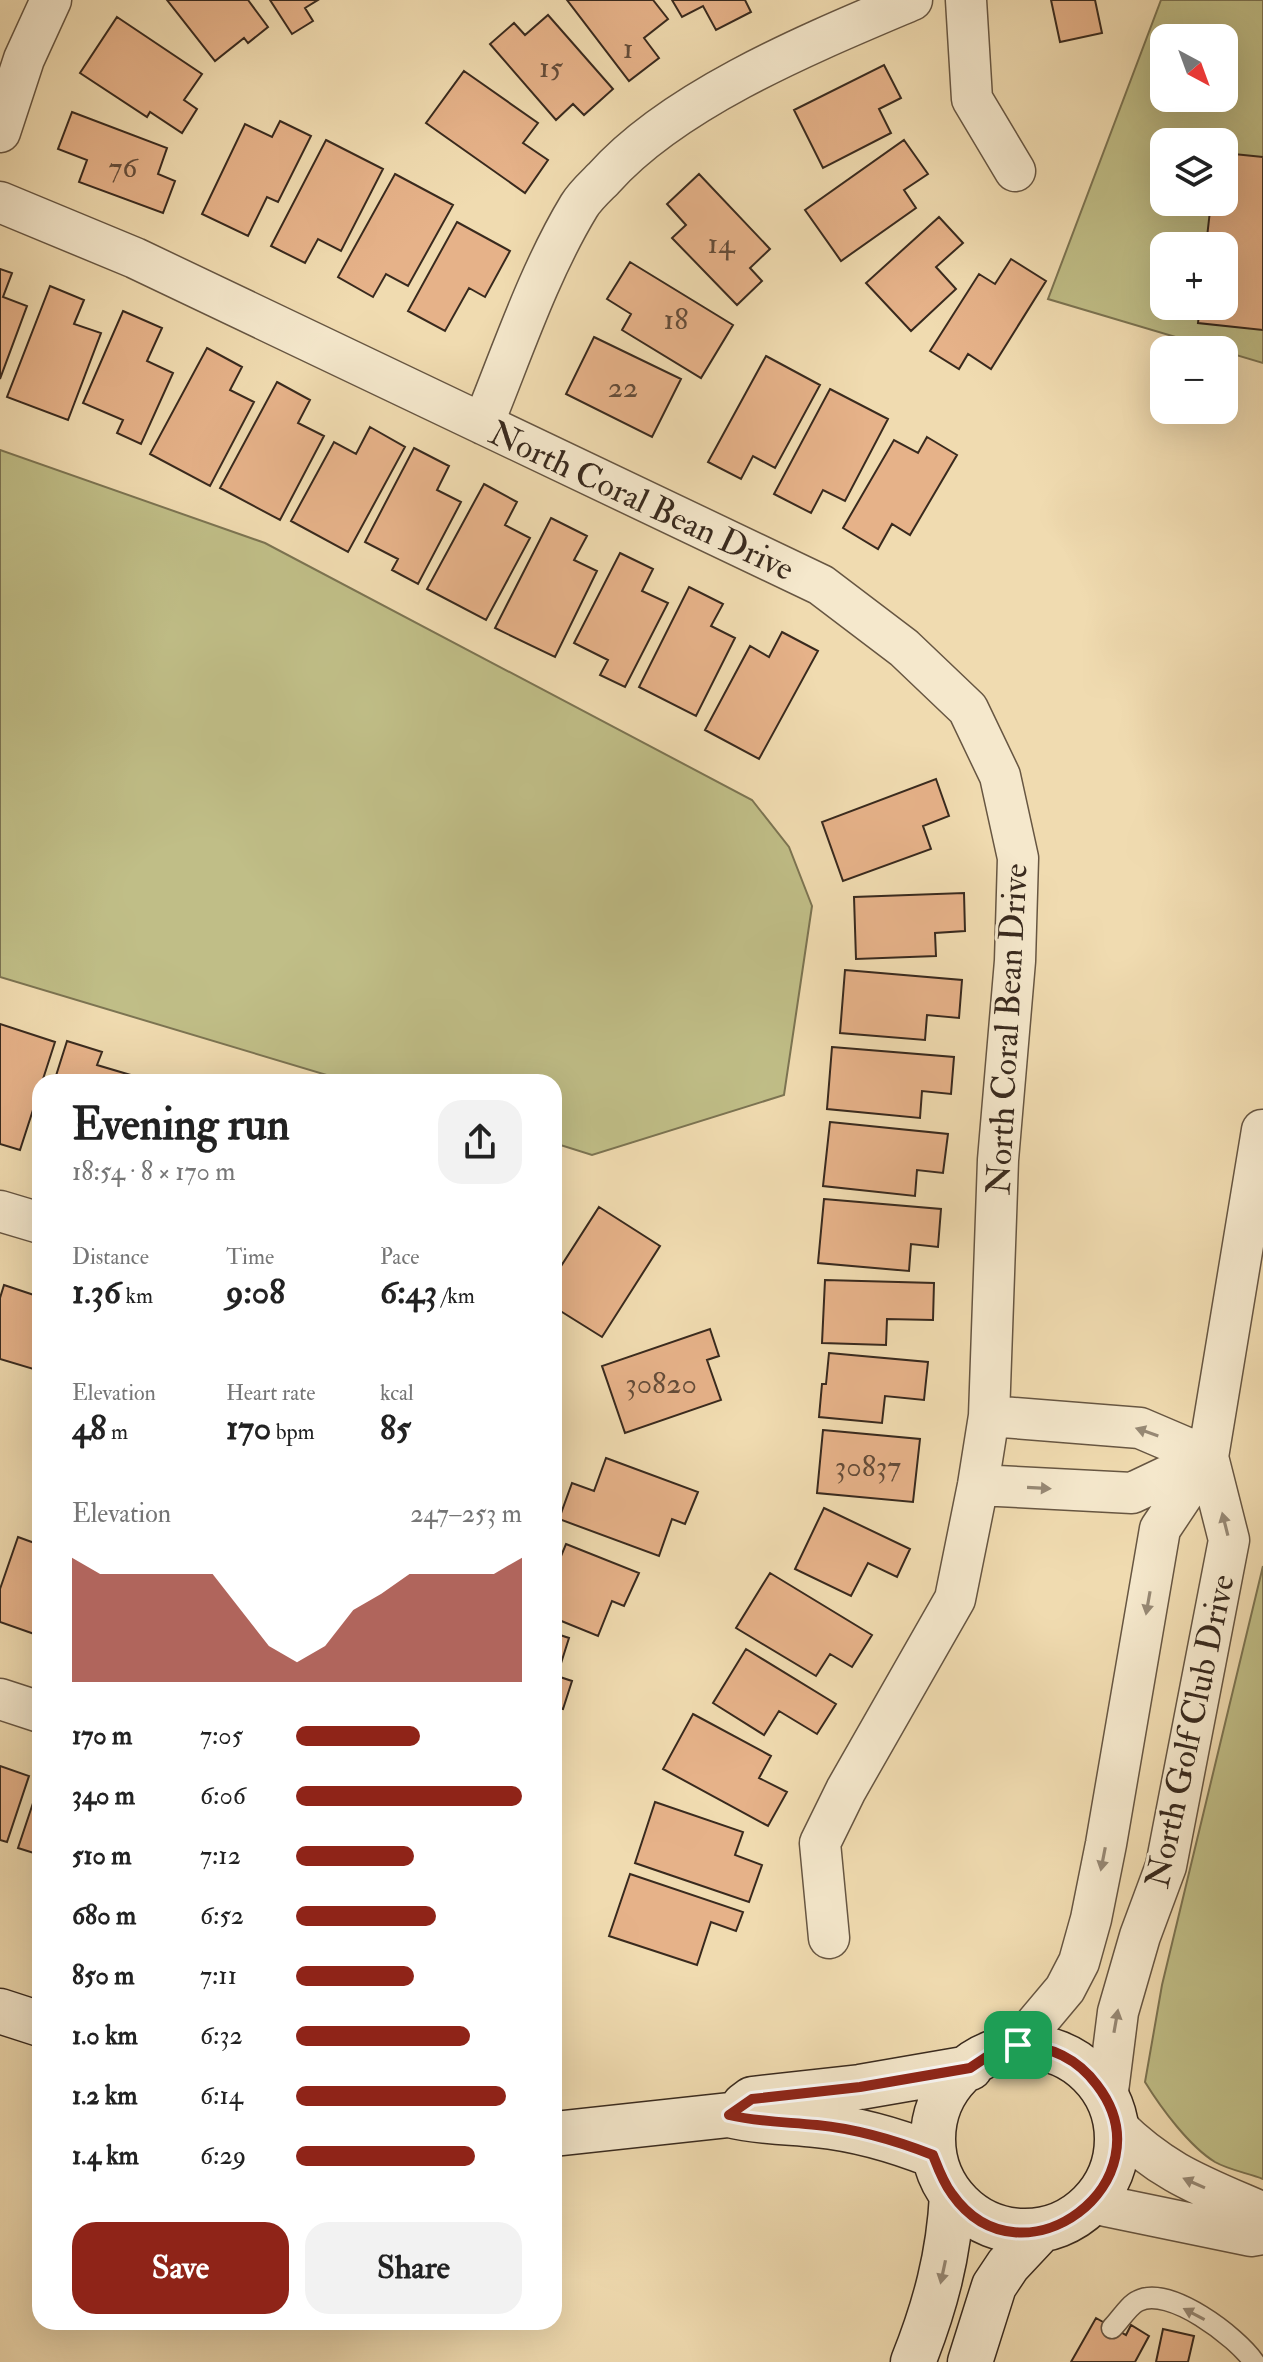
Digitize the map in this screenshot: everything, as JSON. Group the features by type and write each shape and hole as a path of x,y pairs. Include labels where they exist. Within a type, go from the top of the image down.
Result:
{"street":[{"path":"0,132 24,59 51,0"},
{"path":"483,424 540,287 580,204 626,152 702,102 797,48 912,0"},
{"path":"966,0 972,99 1015,171"},
{"name":"North Coral Bean Drive","path":"0,202 135,258 821,585 904,648 968,709 1000,776 1018,858 1015,961 998,1160 989,1416 955,1599 846,1790 820,1843 829,1938"},
{"name":"North Golf Club Drive","path":"1111,2112 1118,2012 1135,1949 1166,1866 1229,1540 1208,1457 1262,1130"},
{"path":"0,1211 32,1221"},
{"path":"989,1416 1140,1428 1208,1457"},
{"path":"978,1485 1132,1493 1208,1457"},
{"name":"North Golf Club Drive","path":"1018,2045 1065,1989 1079,1962 1103,1859 1160,1529 1208,1457"},
{"path":"0,1699 32,1709"},
{"path":"0,2011 32,2021"},
{"path":"1111,2112 1116,2152 1109,2179 1091,2203 1068,2222 1038,2233 985,2223 952,2195 933,2155 932,2130 939,2106 952,2085 991,2054 1018,2045 1040,2046 1074,2062 1142,2152 1173,2174 1259,2211 1263,2217"},
{"path":"729,2115 752,2099 860,2087 970,2068"},
{"path":"562,2133 729,2115 756,2121 852,2130 899,2141 933,2155"},
{"path":"913,2362 939,2288 950,2238 952,2195"},
{"path":"1091,2203 1251,2236 1263,2234"},
{"path":"970,2362 994,2286 1008,2265 1038,2233"}],"lane":[{"path":"1112,2328 1137,2301 1159,2296 1200,2316 1243,2346 1254,2362"}],"shaded area":[{"path":"1161,0 1263,0 1263,363 1238,356 1238,336 1172,336 1048,299 1150,29 1150,112 1238,112 1238,24 1152,24"},
{"path":"0,450 265,543 752,800 789,847 812,906 784,1095 592,1155 562,1146 562,1074 323,1074 0,977"},
{"path":"1263,1566 1263,2179 1220,2165 1205,2155 1176,2126 1145,2082 1162,1985"}],"building":[{"path":"167,0 248,0 268,27 248,43 244,38 215,61"},
{"path":"270,0 318,0 305,8 313,21 292,34"},
{"path":"567,0 653,0 668,19 644,38 659,58 629,81"},
{"path":"672,0 745,0 751,12 716,30 703,6 682,17"},
{"path":"1051,0 1095,0 1102,33 1060,42"},
{"path":"548,15 613,89 584,115 573,104 556,120 490,44 514,23 525,35"},
{"path":"117,17 202,74 184,100 197,109 182,133 150,112 147,117 80,73"},
{"path":"884,65 901,98 879,109 891,133 823,168 794,110"},
{"path":"464,71 538,123 523,143 548,160 525,193 426,123"},
{"path":"72,112 167,148 158,174 175,181 163,213 79,182 87,160 58,149"},
{"path":"280,121 311,136 278,202 267,197 248,236 202,214 245,124 272,137"},
{"path":"326,140 383,169 341,251 318,239 305,263 271,246"},
{"path":"904,140 928,174 904,190 916,208 841,261 805,210"},
{"path":"1238,154 1263,157 1263,330 1198,323 1198,320 1238,320 1238,232 1208,232 1209,216 1238,216"},
{"path":"395,174 453,205 408,286 386,274 373,297 338,277"},
{"path":"699,174 770,249 750,268 762,281 737,305 672,238 686,225 667,204"},
{"path":"939,217 963,243 936,267 956,289 911,331 866,283"},
{"path":"457,222 510,251 485,297 469,288 445,331 408,311"},
{"path":"1011,259 1046,281 991,369 968,354 959,369 930,351 979,274 995,284"},
{"path":"630,262 733,325 701,378 622,330 631,314 607,299"},
{"path":"0,269 12,273 3,297 27,306 0,379"},
{"path":"50,286 84,300 74,324 101,333 68,420 7,397"},
{"path":"123,311 162,328 147,361 173,373 141,444 117,433 123,420 83,403"},
{"path":"594,337 681,379 652,437 566,394"},
{"path":"207,348 242,367 230,390 254,402 210,486 150,454"},
{"path":"766,356 820,385 775,468 753,456 741,479 708,462"},
{"path":"277,382 310,400 298,423 324,436 280,520 220,488"},
{"path":"830,389 888,419 845,501 823,490 811,513 774,494"},
{"path":"370,427 405,447 348,552 291,521 334,442 356,454"},
{"path":"927,437 957,455 910,535 892,524 878,549 843,528 894,440 918,453"},
{"path":"414,448 449,466 437,490 461,502 418,584 392,570 398,559 365,542"},
{"path":"484,484 517,502 505,525 530,538 486,620 427,589"},
{"path":"551,518 587,536 574,560 597,571 555,657 495,628"},
{"path":"620,553 653,569 642,591 668,603 625,687 600,675 608,660 574,643"},
{"path":"689,587 723,604 711,626 735,638 696,716 639,687"},
{"path":"782,632 818,651 759,759 705,730 750,646 769,657"},
{"path":"936,779 949,816 923,826 931,849 843,881 822,822"},
{"path":"964,893 965,931 935,933 936,956 856,959 854,897"},
{"path":"845,970 962,980 959,1018 927,1015 925,1040 840,1033"},
{"path":"0,1024 55,1042 45,1074 32,1074 32,1113 20,1150 0,1144"},
{"path":"67,1041 102,1052 97,1065 127,1074 57,1074"},
{"path":"832,1047 954,1057 951,1094 922,1091 920,1118 827,1109"},
{"path":"830,1122 948,1134 943,1173 917,1170 915,1196 823,1186"},
{"path":"824,1199 941,1209 938,1247 911,1244 909,1271 818,1263"},
{"path":"599,1207 660,1246 602,1337 562,1312 562,1265"},
{"path":"825,1280 934,1283 933,1320 887,1319 886,1345 822,1343"},
{"path":"4,1285 32,1294 32,1369 0,1359 0,1298"},
{"path":"710,1329 719,1356 707,1360 721,1400 625,1433 602,1366"},
{"path":"829,1353 928,1362 924,1400 885,1396 882,1423 819,1417"},
{"path":"823,1430 920,1439 913,1502 817,1493"},
{"path":"606,1458 698,1492 685,1524 672,1519 659,1556 562,1520 562,1511 572,1483 594,1491"},
{"path":"824,1508 910,1549 897,1577 868,1563 851,1596 795,1569"},
{"path":"18,1537 32,1542 32,1633 0,1622 0,1589"},
{"path":"566,1544 639,1573 624,1606 612,1601 598,1636 562,1621 562,1554"},
{"path":"770,1573 872,1635 852,1667 830,1654 816,1676 736,1628"},
{"path":"562,1636 569,1638 562,1660"},
{"path":"746,1649 836,1704 817,1734 779,1711 764,1735 713,1703"},
{"path":"562,1678 572,1681 562,1709"},
{"path":"693,1714 771,1756 759,1778 787,1792 768,1826 663,1769"},
{"path":"0,1766 29,1776 7,1842 0,1840"},
{"path":"655,1802 743,1832 735,1855 762,1865 749,1902 635,1863"},
{"path":"32,1806 32,1852 18,1848"},
{"path":"630,1874 743,1912 736,1931 711,1922 697,1965 609,1936"},
{"path":"1096,2318 1126,2335 1131,2325 1149,2336 1135,2362 1071,2362"},
{"path":"1163,2329 1194,2336 1188,2362 1156,2362"}],"route":[{"path":"1018,2045 1040,2046 1074,2062 1091,2077 1107,2099 1115,2125 1116,2152 1109,2179 1091,2203 1068,2222 1038,2233 985,2223 967,2211 952,2195 933,2155 899,2141 852,2130 756,2121 729,2115 752,2099 860,2087 970,2068 991,2054 1018,2045"}]}
